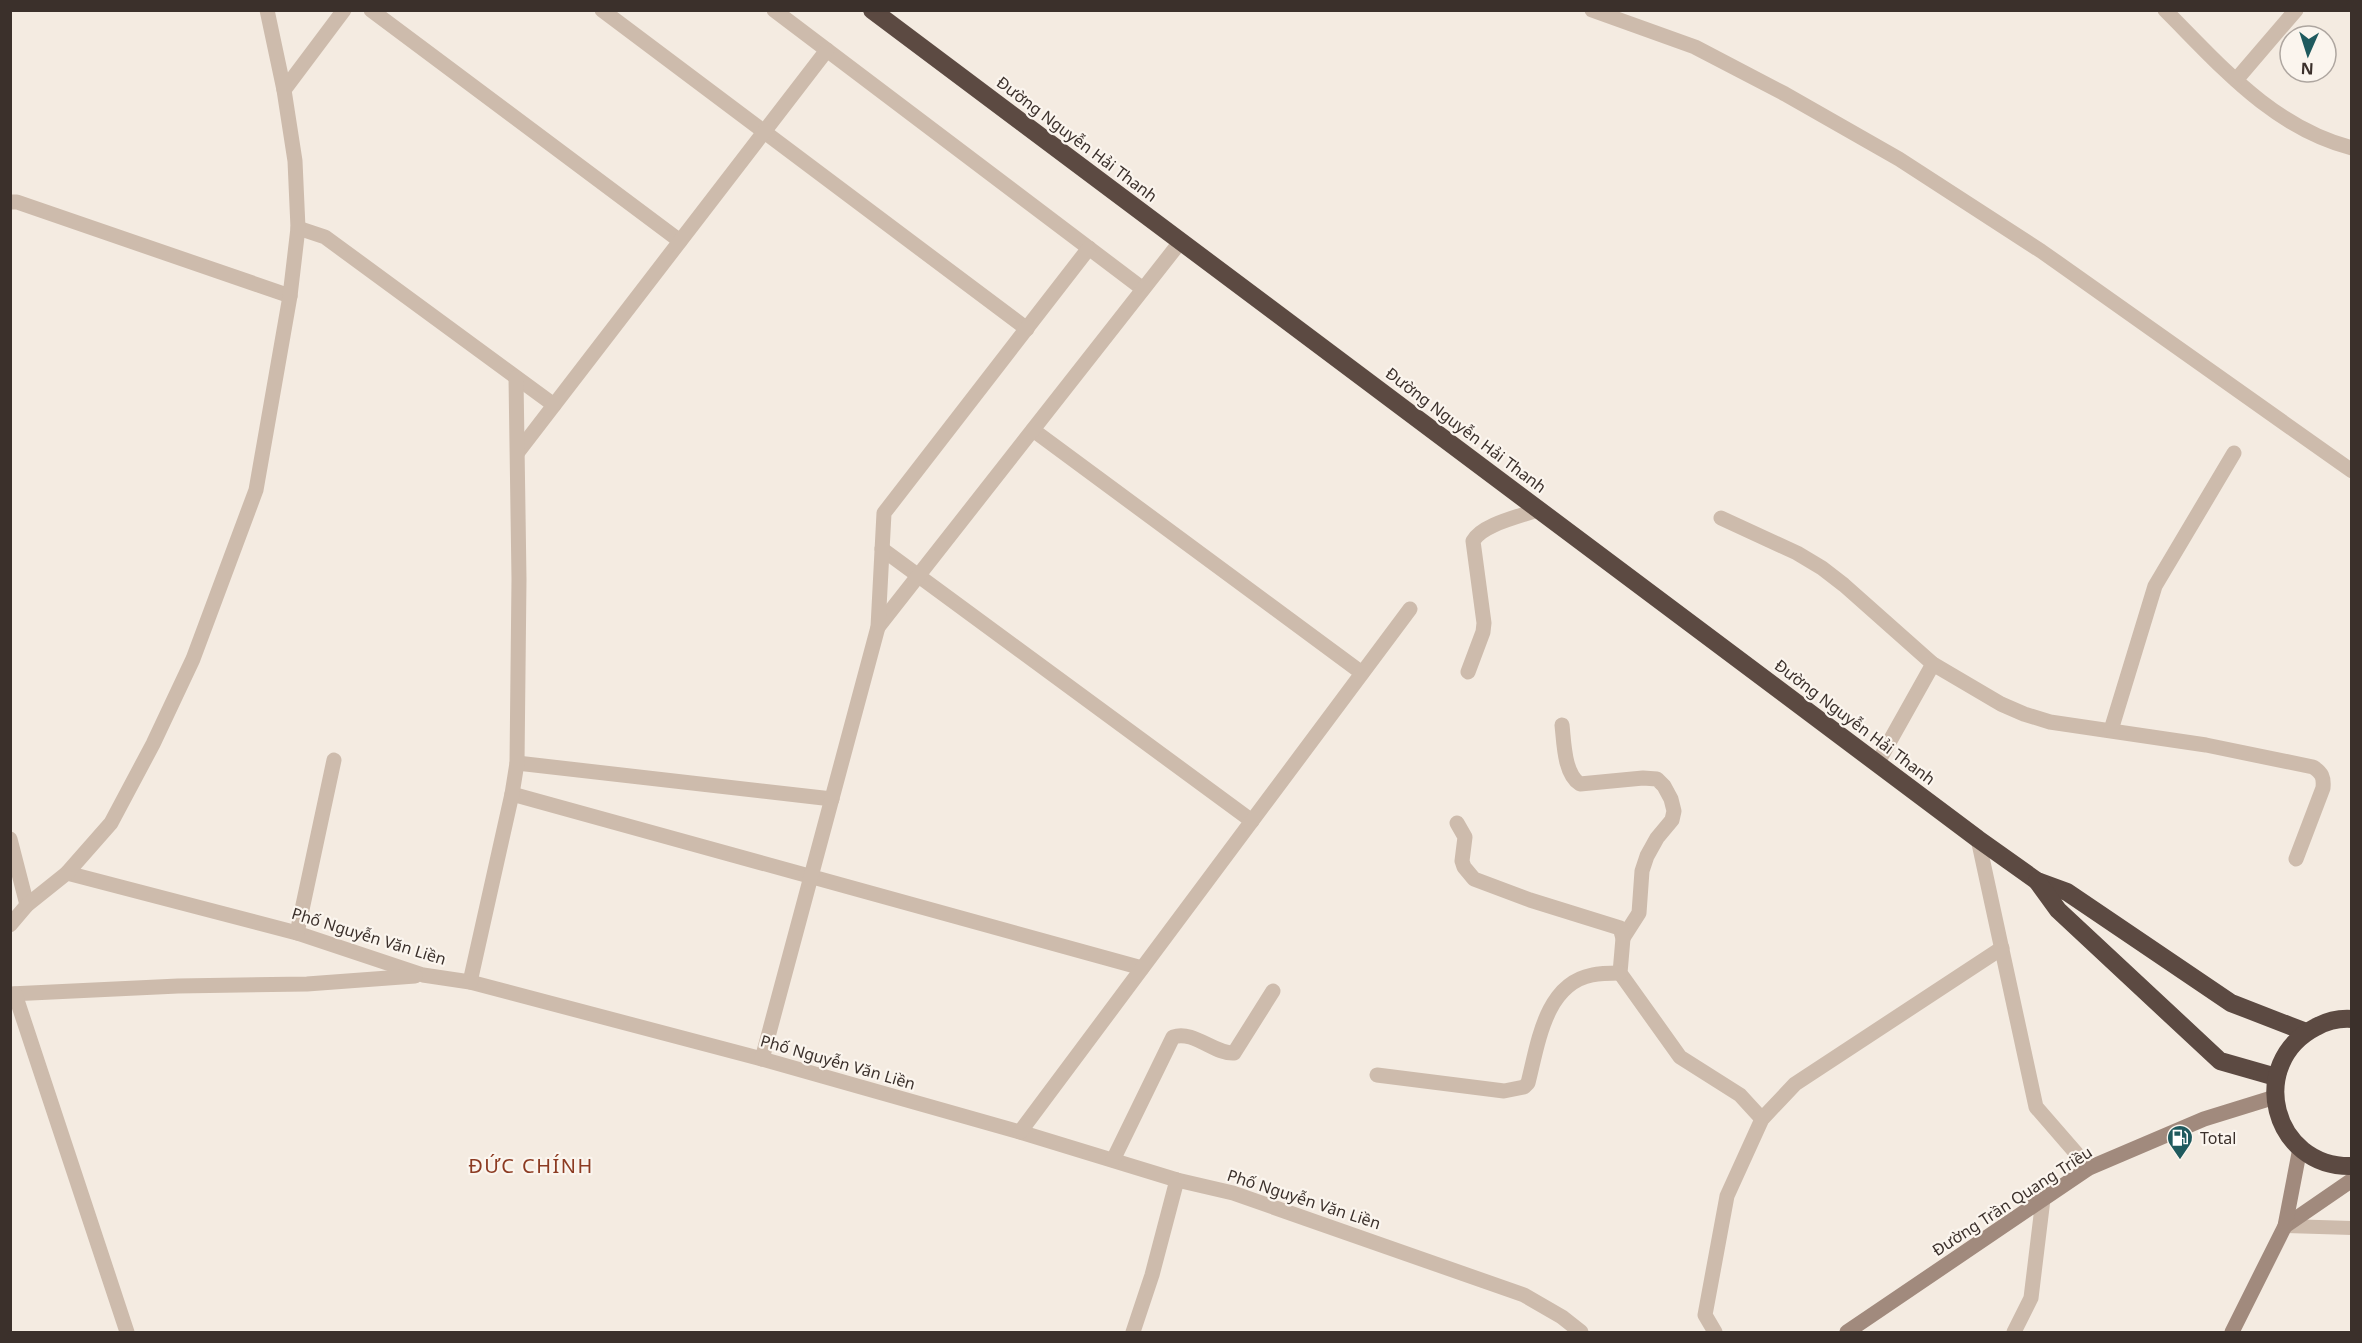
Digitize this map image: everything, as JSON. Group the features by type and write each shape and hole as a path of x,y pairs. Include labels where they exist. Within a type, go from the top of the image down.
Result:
{"highway":[{"name":"Đường Nguyễn Hải Thanh","path":"872,10 1978,839 2037,881 2067,892 2231,1003 2306,1032"},
{"name":"Đường Nguyễn Hải Thanh","path":"2037,881 2058,910 2220,1061 2276,1077"},
{"path":"2349,1016 2324,1022 2306,1032 2287,1052 2276,1077 2275,1097 2282,1125 2300,1148 2314,1158 2331,1164 2352,1166"}],"main road":[{"name":"Đường Trần Quang Triều","path":"1847,1332 2089,1168 2204,1119 2275,1097"},
{"path":"2232,1332 2285,1226 2300,1148"},
{"path":"2285,1226 2352,1180"}],"street":[{"path":"10,925 27,905 67,873 111,823 153,744 194,659 256,490 290,296 298,228 295,161 284,90 267,10"},
{"path":"284,90 344,10"},
{"path":"371,10 680,241"},
{"path":"602,10 1027,328"},
{"path":"774,10 1143,289"},
{"path":"1592,10 1695,47 1785,94 1899,159 2041,251 2352,471"},
{"path":"2165,10 2252,96 2295,125 2352,148"},
{"path":"2236,81 2296,10"},
{"path":"518,452 826,50"},
{"path":"10,202 290,296"},
{"path":"298,228 325,237 554,405"},
{"path":"878,627 1181,241"},
{"path":"762,1059 878,627 884,513 1089,248"},
{"path":"470,982 517,763 518,452 516,378"},
{"path":"1033,430 1362,673"},
{"path":"2111,730 2155,586 2234,453"},
{"path":"1468,672 1483,632 1484,623 1473,541 1477,534 1485,529 1540,510"},
{"path":"1721,518 1788,549 1822,568 1933,664 2001,704 2024,714 2050,722 2206,745 2313,767 2324,778 2323,788 2296,859"},
{"path":"882,549 1252,821"},
{"path":"1020,1132 1410,609"},
{"path":"1877,764 1933,664"},
{"path":"1562,725 1568,763 1575,781 1580,784 1643,778 1657,779 1671,799 1674,811 1672,820 1657,838 1647,856 1642,871 1639,914 1623,938"},
{"path":"297,933 334,760"},
{"path":"517,763 832,799"},
{"path":"512,794 1142,968"},
{"path":"1456,823 1465,837 1462,861 1474,879 1530,900 1620,928 1623,938 1620,973 1680,1057 1740,1095 1762,1119"},
{"path":"10,839 27,905"},
{"path":"1978,839 2036,1107 2089,1168"},
{"name":"Phố Nguyễn Văn Liền","path":"67,873 297,933 423,975 470,982 762,1059 1020,1132 1177,1180 1233,1193 1524,1294 1562,1317 1581,1332"},
{"path":"1715,1332 1705,1315 1727,1196 1762,1119 1795,1084 2002,948"},
{"path":"1377,1075 1504,1091 1524,1087 1528,1083 1545,1021 1554,998 1570,984 1590,975 1620,973"},
{"path":"127,1332 13,994 178,986 307,984 423,975"},
{"path":"1113,1160 1173,1036 1186,1036 1226,1053 1234,1053 1273,991"},
{"path":"1133,1332 1152,1275 1177,1180"},
{"path":"2014,1332 2031,1298 2043,1199"}],"lane":[{"path":"2285,1226 2352,1228"}],"place":[{"name":"Total","path":"2180,1161"}],"district":[{"name":"ĐỨC CHÍNH","path":"531,1166"}]}
